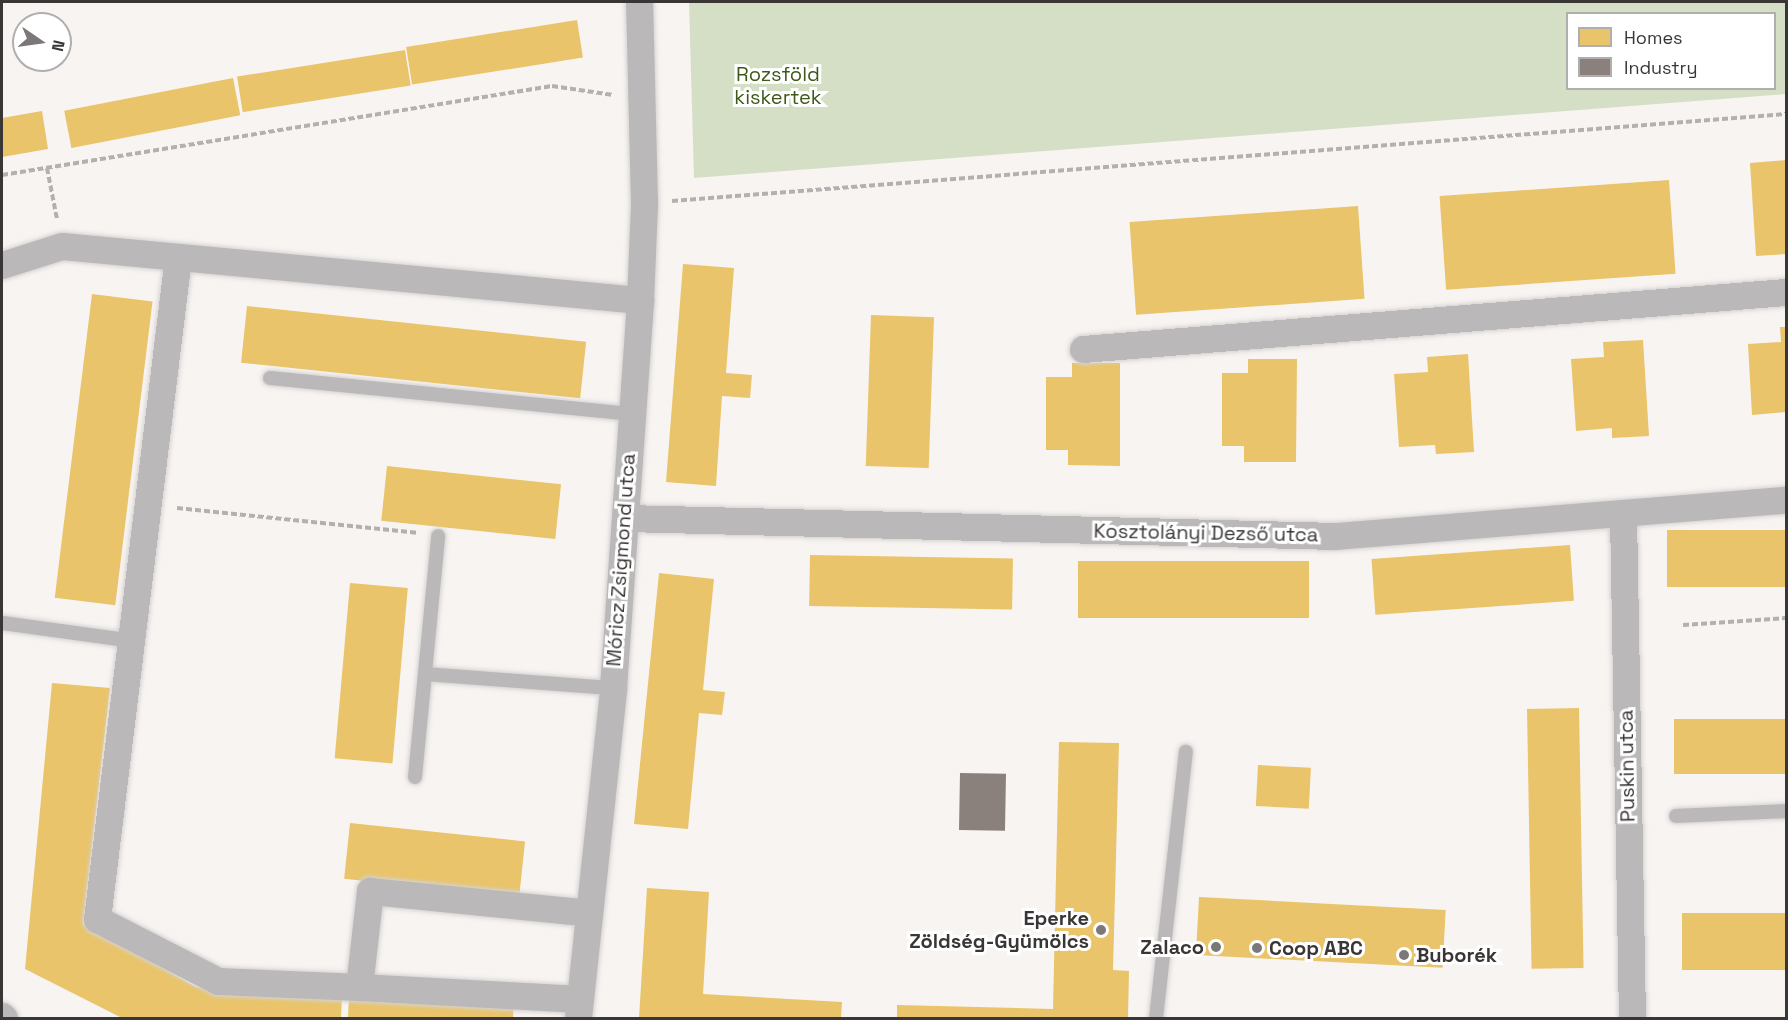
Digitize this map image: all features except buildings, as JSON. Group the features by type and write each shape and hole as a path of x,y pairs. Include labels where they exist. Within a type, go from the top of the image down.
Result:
{"street":[{"name":"Móricz Zsigmond utca","path":"579,1009 613,688 630,414 640,300 644,203 639,2"},
{"path":"2,265 62,246 640,300"},
{"path":"178,257 134,641 97,919 218,981 359,987 579,1009"},
{"path":"1083,349 1786,292"},
{"name":"Kosztolányi Dezső utca","path":"625,518 1335,536 1786,500"},
{"name":"Puskin utca","path":"1623,513 1632,1018"},
{"path":"359,987 370,891 589,913"}],"lane":[{"path":"270,378 630,414"},
{"path":"415,777 438,536"},
{"path":"2,623 134,641"},
{"path":"425,674 613,688"},
{"path":"1156,1018 1186,752"},
{"path":"1676,816 1786,811"}],"path":[{"path":"2,175 552,86 643,100"},
{"path":"644,203 1786,114"},
{"path":"48,168 62,246"},
{"path":"150,505 438,536"},
{"path":"1683,625 1786,618"}],"green space":[{"name":"Rozsföld kiskertek","path":"689,2 1786,2 1786,94 694,178"}],"place":[{"name":"Eperke Zöldség-Gyümölcs","path":"1101,930"},
{"name":"Zalaco","path":"1216,947"},
{"name":"Coop ABC","path":"1257,948"},
{"name":"Buborék","path":"1404,955"}]}
